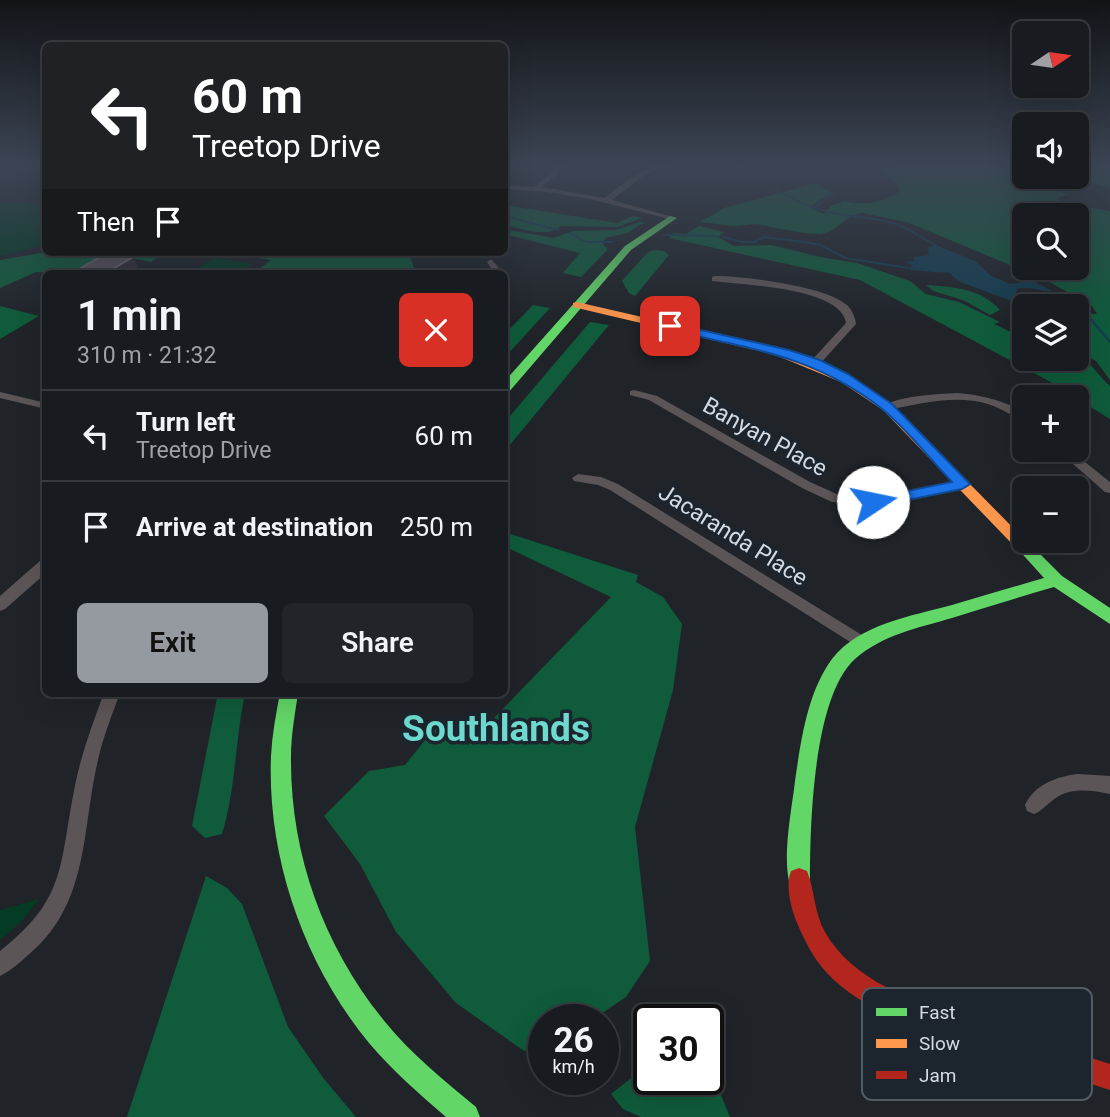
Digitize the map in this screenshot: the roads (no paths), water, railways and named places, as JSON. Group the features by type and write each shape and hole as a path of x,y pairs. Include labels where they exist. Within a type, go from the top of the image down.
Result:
{"street":[{"path":"508,385 628,248 673,218"},
{"path":"491,261 494,270"},
{"path":"715,279 739,280 817,296 841,306 850,315 851,324 815,363"},
{"path":"577,305 770,348 815,363 856,384 887,407 1056,580 1110,617"},
{"name":"Banyan Place","path":"634,393 653,398 806,485 837,499 873,502 962,484"},
{"path":"0,395 42,403"},
{"path":"887,407 965,396 999,403 1012,410"},
{"path":"1077,462 1110,489"},
{"name":"Jacaranda Place","path":"578,478 595,479 614,486 860,642"},
{"path":"0,605 42,568"},
{"path":"866,988 840,969 813,931 800,891 813,725 826,683 843,658 860,642 898,626 1056,580"},
{"path":"0,965 29,942 61,900 70,878 89,761 111,697"},
{"path":"288,697 282,730 280,779 284,832 297,886 319,942 347,991 385,1044 438,1096 466,1117"},
{"path":"1034,805 1044,792 1062,785 1081,781 1110,785"},
{"path":"1092,1071 1110,1077"}],"water":[{"path":"936,245 975,261 990,275 1010,284 1033,281 1052,291 1017,289 1016,293 1019,294 1012,294 1012,301 960,282 949,273 909,270 912,265 906,262 914,261 914,257 929,255 928,247"}],"waterway":[{"path":"512,218 559,230"},
{"path":"867,218 896,224 936,245"},
{"path":"570,233 586,242 612,242"},
{"path":"664,235 717,236"},
{"path":"723,237 743,242 754,242 764,237 804,242 821,245 845,258 908,268"},
{"path":"1089,317 1110,342"}],"district":[{"name":"Southlands","path":"496,728"}]}
